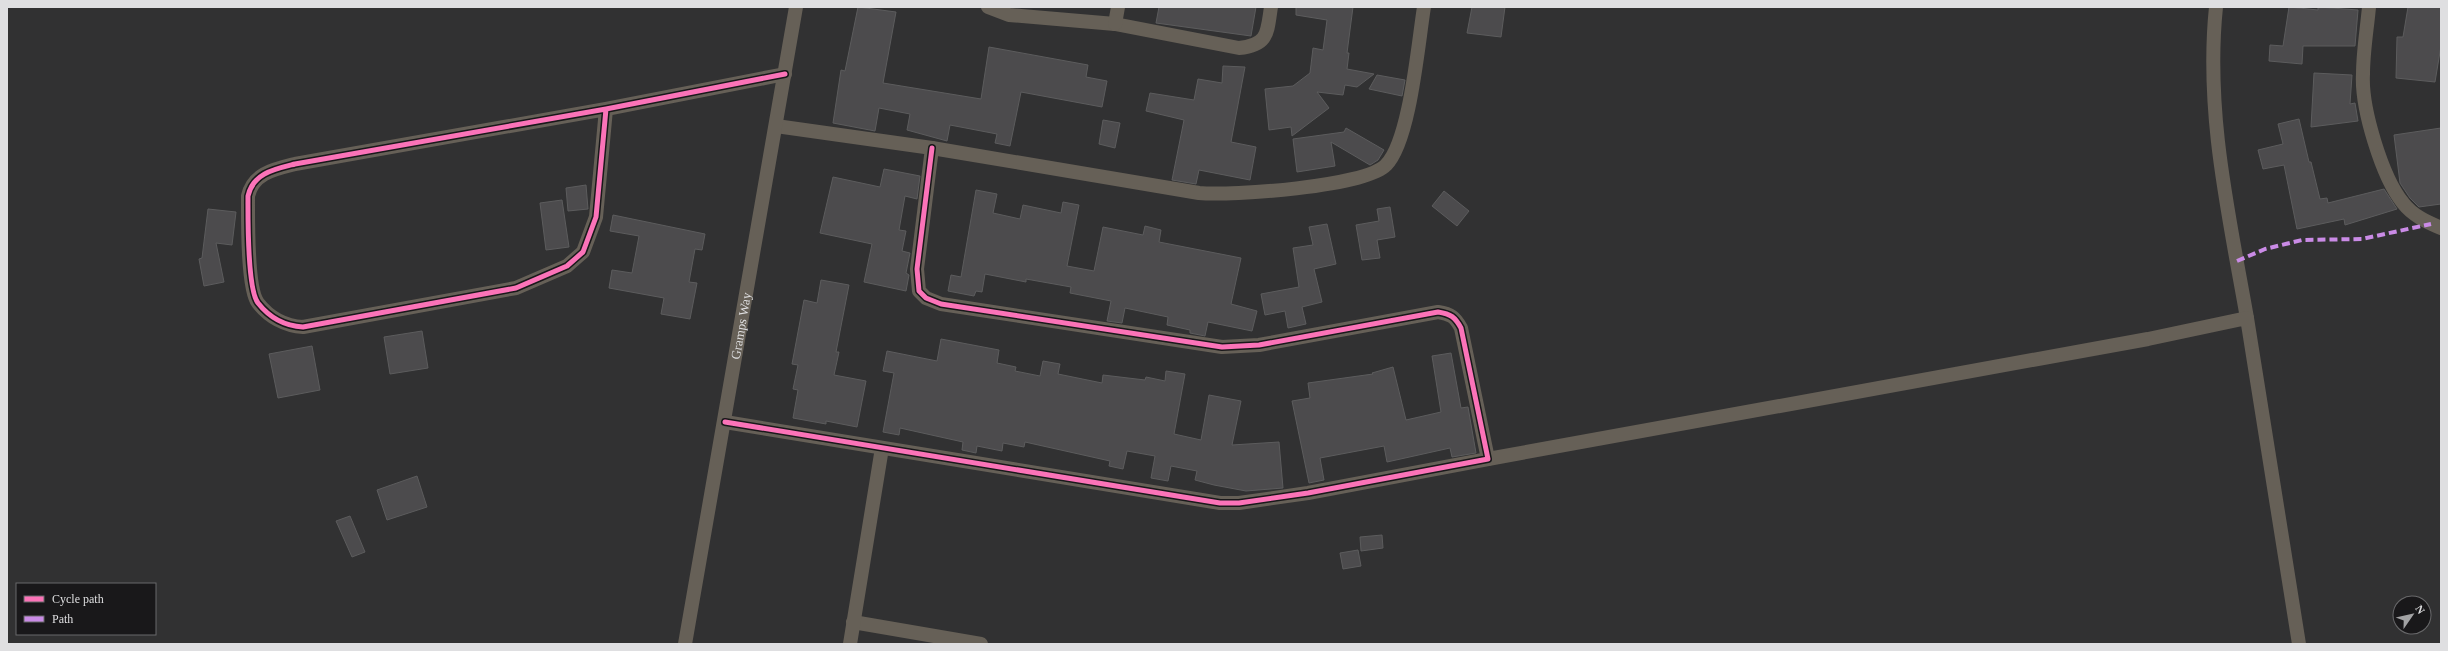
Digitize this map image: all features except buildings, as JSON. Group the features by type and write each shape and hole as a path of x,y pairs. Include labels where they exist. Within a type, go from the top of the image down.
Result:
{"street":[{"name":"Gramps Way","path":"685,644 725,422 796,7"},
{"path":"988,7 1009,15 1115,24 1239,48 1256,46 1263,39 1270,7"},
{"path":"1115,24 1118,7"},
{"path":"776,126 932,148 1218,195 1299,188 1362,177 1376,172 1386,165 1402,140 1424,7"},
{"path":"2216,7 2211,66 2215,125 2299,644"},
{"path":"2369,7 2362,75 2372,133 2389,181 2403,204 2416,216 2441,228"},
{"path":"606,109 596,217 583,252 567,266 516,288 303,327 288,326 273,317 257,302 250,271 248,196 250,185 259,176 295,164 606,109 785,74"},
{"path":"932,148 917,276 919,291 926,298 941,304 1222,347 1259,345 1438,312 1449,314 1456,318 1461,328 1488,459"},
{"path":"725,422 1203,501 1239,504 1308,493 2148,340 2247,318"},
{"path":"850,644 882,448"},
{"path":"853,622 982,644"}],"marked path":[{"path":"2237,261 2265,249 2302,240 2362,239 2431,224"}],"cycle path":[{"path":"606,109 596,217 583,252 567,266 516,288 303,327 290,325 278,320 267,313 258,303 254,295 250,268 248,196 255,182 266,173 295,164 606,109 785,74"},
{"path":"725,422 1220,503 1239,503 1308,493 1488,459 1461,328 1455,319 1446,314 1438,312 1259,345 1222,347 941,304 926,298 919,291 917,269 932,148"}]}
